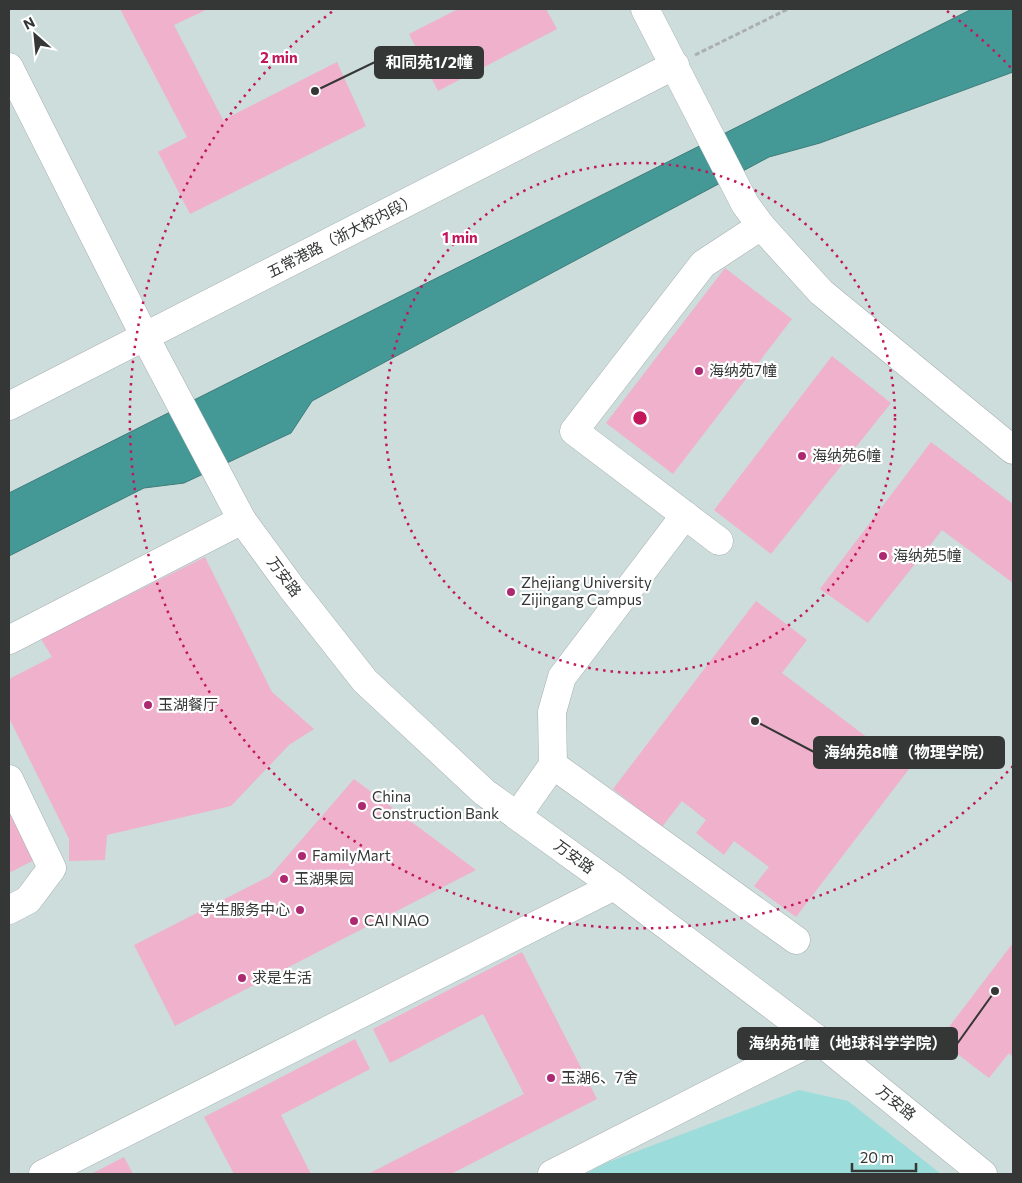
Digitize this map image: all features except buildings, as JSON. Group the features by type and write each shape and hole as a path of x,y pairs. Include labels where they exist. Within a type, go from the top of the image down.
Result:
{"street":[{"path":"645,9 745,204 761,226 821,292 1013,450"},
{"name":"五常港路（浙大校内段）","path":"9,406 675,65"},
{"name":"万安路","path":"9,67 145,337 242,520 291,588 365,681 484,792 614,886 817,1039 982,1174"},
{"path":"719,541 574,430 703,264 761,226"},
{"path":"517,816 553,765 552,712 562,677 685,515"},
{"path":"9,640 242,520"},
{"path":"553,765 796,940"},
{"path":"9,779 52,868 28,900 9,910"},
{"path":"43,1174 614,886"},
{"path":"552,1174 817,1039"}],"path":[{"path":"675,65 788,9"}],"shaded area":[{"name":"Zhejiang University Zijingang Campus","path":"9,9 1013,9 1013,1174 9,1174"},
{"path":"972,9 1013,9 1013,72 820,143 769,157 312,401 291,433 184,483 144,488 9,556 9,493"},
{"path":"799,1090 848,1101 941,1174 585,1174 606,1163"}],"place":[{"name":"和同苑1/2幢","path":"315,91"},
{"name":"海纳苑7幢","path":"699,371"},
{"name":"海纳苑6幢","path":"802,456"},
{"name":"海纳苑5幢","path":"883,556"},
{"name":"Zhejiang University Zijingang Campus","path":"511,592"},
{"name":"玉湖餐厅","path":"148,705"},
{"name":"海纳苑8幢（物理学院）","path":"755,721"},
{"name":"China Construction Bank","path":"362,806"},
{"name":"FamilyMart","path":"302,856"},
{"name":"玉湖果园","path":"284,879"},
{"name":"学生服务中心","path":"300,910"},
{"name":"CAI NIAO","path":"354,921"},
{"name":"求是生活","path":"242,978"},
{"name":"海纳苑1幢（地球科学学院）","path":"995,991"},
{"name":"玉湖6、7舍","path":"551,1078"}]}
